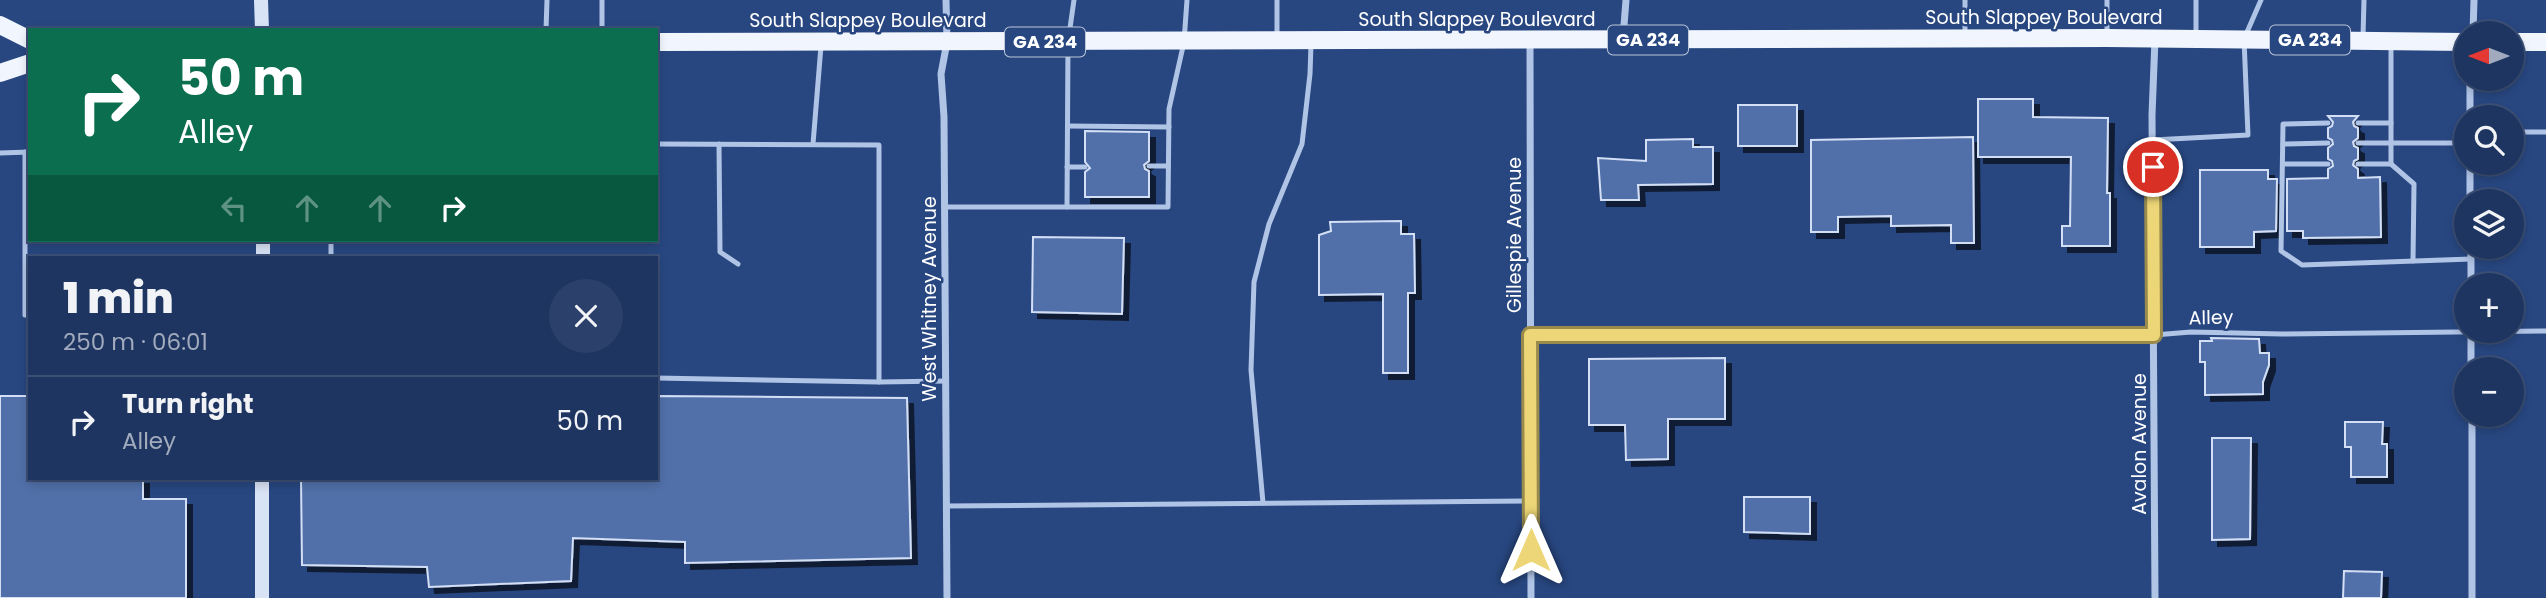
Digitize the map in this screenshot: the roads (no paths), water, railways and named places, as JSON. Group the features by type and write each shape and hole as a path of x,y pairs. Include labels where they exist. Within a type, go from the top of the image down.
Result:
{"main road":[{"path":"0,25 28,39"},
{"name":"South Slappey Boulevard","path":"658,42 2107,38 2454,42"},
{"path":"2524,42 2546,43"},
{"path":"0,73 28,64"}],"street":[{"path":"261,0 262,28"},
{"name":"West Whitney Avenue","path":"946,0 947,42 941,74 944,117 947,598"},
{"path":"1623,40 1626,0"},
{"path":"2473,21 2474,0"},
{"name":"Avalon Avenue","path":"2155,38 2152,139 2155,598"},
{"name":"Gillespie Avenue","path":"1530,40 1531,598"},
{"path":"2471,259 2471,273"},
{"path":"2472,427 2472,598"},
{"path":"262,480 262,598"}],"lane":[{"path":"546,28 547,0"},
{"path":"601,28 602,0"},
{"path":"1067,207 1068,42 1074,0"},
{"path":"944,207 1168,207 1169,109 1184,42 1186,0"},
{"path":"1278,0 1278,41"},
{"path":"1965,0 1965,39"},
{"path":"2107,0 2107,38"},
{"path":"2196,0 2196,38"},
{"path":"2152,139 2248,135 2244,39 2261,0"},
{"path":"2363,40 2364,0"},
{"path":"813,145 822,41"},
{"path":"1263,503 1251,370 1254,282 1269,224 1302,145 1311,41"},
{"path":"2391,41 2391,164"},
{"path":"2328,123 2283,124 2281,251 2302,265 2471,259"},
{"path":"2358,123 2390,123"},
{"path":"1068,126 1169,127"},
{"path":"2524,132 2546,132"},
{"path":"2283,144 2328,143"},
{"path":"2358,143 2454,143"},
{"path":"658,144 879,145 879,382"},
{"path":"719,144 719,252 738,264"},
{"path":"0,153 27,152 25,315 28,315"},
{"path":"2283,164 2328,164"},
{"path":"2358,164 2391,164 2414,184 2413,261"},
{"path":"1149,166 1168,166"},
{"path":"1067,167 1085,167"},
{"name":"Alley","path":"2524,331 2546,331"},
{"name":"Alley","path":"1530,335 2454,332"},
{"path":"658,379 946,381"},
{"path":"946,506 1531,501"}]}
